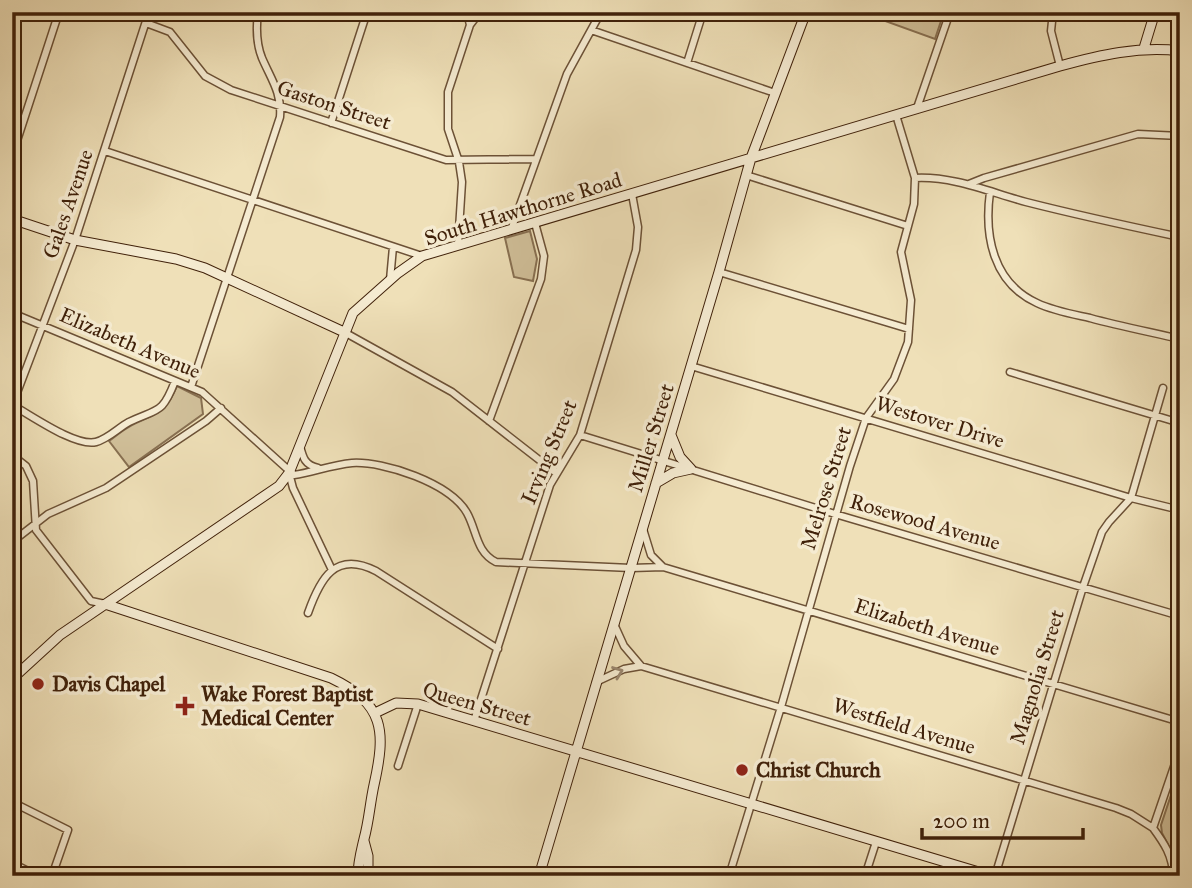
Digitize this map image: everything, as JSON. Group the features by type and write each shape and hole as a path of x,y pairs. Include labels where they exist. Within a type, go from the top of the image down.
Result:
{"main road":[{"name":"Miller Street","path":"539,876 751,158 806,12"},
{"path":"1144,48 1155,12"},
{"name":"South Hawthorne Road","path":"12,679 50,642 273,491 289,473 353,313 422,256 1099,55 1144,48 1180,51"},
{"path":"758,140 772,152"},
{"path":"730,164 745,178"},
{"path":"12,219 75,240 176,258 228,277 344,332"},
{"path":"656,483 673,473 691,469 680,457 671,433"},
{"path":"105,604 331,678 354,689 375,713 381,733 381,757 364,839 358,855 358,876"},
{"name":"Queen Street","path":"375,713 396,703 418,704 993,876"},
{"path":"364,839 368,856 368,876 382,876"}],"street":[{"path":"12,156 58,12"},
{"name":"Gales Avenue","path":"12,405 75,240 149,12"},
{"path":"191,387 280,117 281,106 276,86 258,45 258,12"},
{"path":"331,123 367,12"},
{"path":"467,12 470,24"},
{"path":"458,245 462,194 459,162 448,129 447,104 450,82 470,24 480,12"},
{"path":"511,230 568,72 601,12"},
{"path":"687,63 703,12"},
{"path":"917,108 950,12"},
{"path":"1053,12 1051,32 1060,66"},
{"name":"Gaston Street","path":"146,23 163,28 175,37 211,80 231,90 446,160 459,162 536,159"},
{"path":"591,30 775,93"},
{"name":"Melrose Street","path":"729,876 781,707 835,514 866,418 900,367 909,329 911,300 901,252 914,204 915,178 896,115"},
{"path":"969,184 1130,135 1180,136"},
{"path":"105,151 422,256"},
{"path":"745,178 908,226"},
{"path":"915,178 940,178 969,184 1068,213 1180,237"},
{"path":"990,192 988,212 991,249 1001,271 1019,292 1035,303 1177,338 1180,310"},
{"name":"Irving Street","path":"474,721 550,485 580,435 636,250 638,227 632,194"},
{"path":"489,421 541,279 544,256 535,223"},
{"path":"390,280 393,247"},
{"path":"719,272 909,329"},
{"name":"Elizabeth Avenue","path":"12,313 175,380 211,398 289,473 304,474 354,463 378,464 427,481 448,494 464,509 486,555 501,563 631,568 663,566 1180,722"},
{"path":"344,332 436,382 556,472"},
{"name":"Westover Drive","path":"691,366 1131,498 1180,510"},
{"path":"1010,372 1180,423"},
{"path":"12,405 78,441 95,443 129,422 157,412 175,380"},
{"path":"1131,498 1163,388"},
{"path":"12,542 48,514 106,488 206,421 221,408"},
{"name":"Rosewood Avenue","path":"580,435 1180,616"},
{"path":"300,445 305,462 310,467 320,469"},
{"path":"12,455 26,466 33,481 36,530 91,601 105,604"},
{"path":"289,473 293,488 332,570"},
{"name":"Magnolia Street","path":"993,876 1102,532 1131,498"},
{"path":"643,527 651,555 663,566"},
{"path":"308,613 319,584 332,570 351,564 368,567 498,649"},
{"path":"614,624 624,646 641,666"},
{"path":"596,682 624,669 641,666"},
{"name":"Westfield Avenue","path":"641,666 1116,808 1153,828"},
{"path":"398,766 418,704"},
{"path":"1173,876 1167,847 1153,828 1180,749"},
{"path":"12,802 68,830 52,876"},
{"path":"865,876 876,842"},
{"path":"12,863 38,876"}],"shaded area":[{"path":"876,12 944,12 935,39 874,17"},
{"path":"530,231 537,259 533,281 514,277 505,238"},
{"path":"177,386 201,398 203,414 129,467 109,441 159,412"},
{"path":"1180,768 1180,876 1176,876 1171,850 1161,825"}],"place":[{"name":"Davis Chapel","path":"38,684"},
{"name":"Wake Forest Baptist Medical Center","path":"185,706"},
{"name":"Christ Church","path":"742,770"}]}
